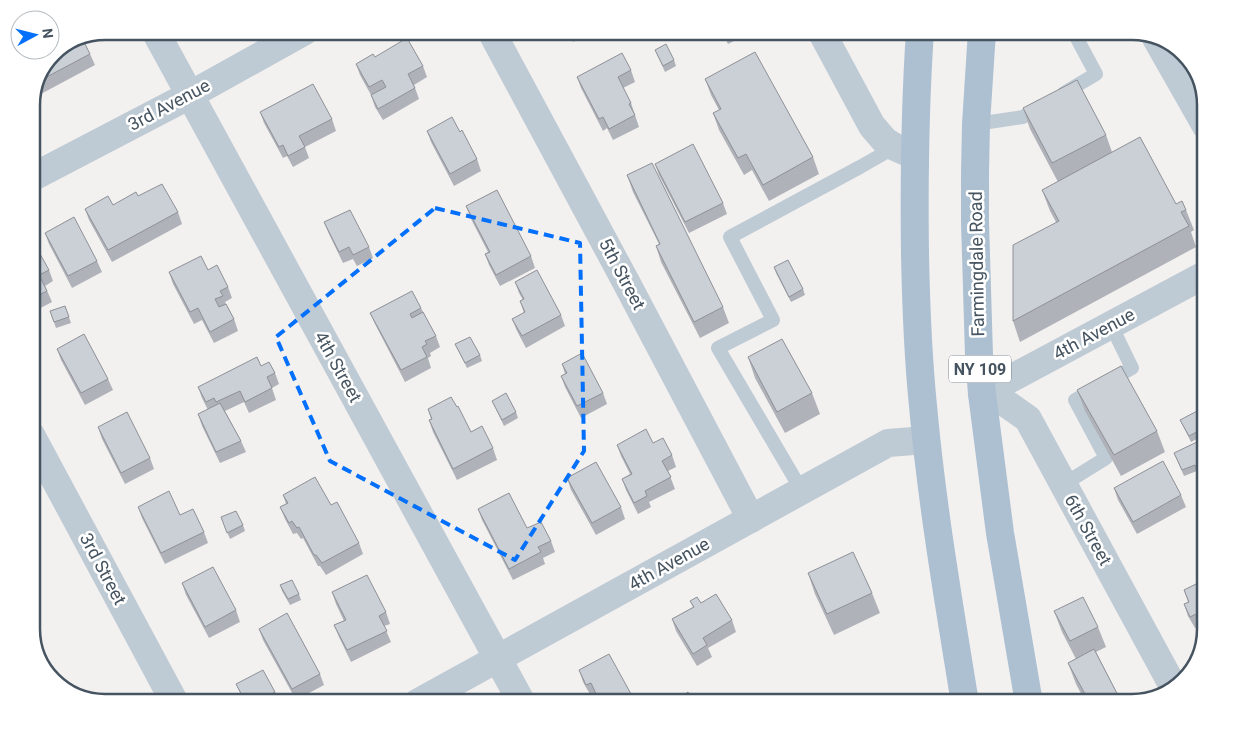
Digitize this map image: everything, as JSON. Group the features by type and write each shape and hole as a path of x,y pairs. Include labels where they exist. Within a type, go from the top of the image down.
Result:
{"main road":[{"path":"919,40 915,110 905,151 922,404 949,605 964,694"},
{"name":"Farmingdale Road","path":"981,40 976,124 975,222 979,355 982,394 1000,533 1027,694"}],"street":[{"name":"4th Street","path":"160,40 517,694"},
{"name":"3rd Avenue","path":"40,173 190,95 290,40"},
{"name":"5th Street","path":"496,40 751,519"},
{"path":"826,40 869,121 885,141 905,151"},
{"path":"1161,48 1197,110"},
{"name":"4th Avenue","path":"982,394 1197,279"},
{"name":"6th Street","path":"982,394 1004,402 1028,419 1170,681"},
{"name":"4th Avenue","path":"434,694 888,442 926,440"},
{"name":"3rd Street","path":"40,452 170,694"}],"lane":[{"path":"976,124 1023,117 1096,74 1078,40"},
{"path":"802,491 718,348 773,320 730,236 860,167 905,151"},
{"path":"1064,484 1106,458 1075,400 1132,368 1111,325"}],"highlighted area":[{"path":"435,208 580,243 584,451 515,560 330,461 276,337"}],"building":[{"path":"404,40 408,40 423,66 408,74 415,88 378,109 371,95 386,87 382,80 369,87 356,64 373,54 375,57"},
{"path":"84,43 90,54 47,77 62,56"},
{"path":"666,44 674,60 663,66 655,50"},
{"path":"755,52 813,157 763,185 746,154 738,158 713,113 721,109 705,79"},
{"path":"622,53 631,70 618,77 635,115 609,129 603,117 599,119 577,77"},
{"path":"1077,80 1106,135 1052,163 1023,108"},
{"path":"313,84 332,119 299,136 305,147 288,156 283,145 279,147 260,112"},
{"path":"452,117 460,132 462,130 477,159 450,174 427,131"},
{"path":"1140,137 1176,204 1182,201 1186,210 1181,212 1189,226 1013,321 1013,245 1059,221 1042,190"},
{"path":"693,144 723,203 685,222 655,164"},
{"path":"652,163 723,307 694,322 656,246 660,244 627,175"},
{"path":"162,184 178,212 108,250 85,209 108,196 113,205 136,192 138,196"},
{"path":"497,190 531,256 496,275 485,254 490,252 466,206"},
{"path":"350,210 369,247 353,255 349,247 339,252 324,222"},
{"path":"74,217 97,261 68,276 45,233"},
{"path":"40,254 49,270 40,274"},
{"path":"201,256 208,270 217,265 228,287 220,291 223,296 215,299 219,307 226,304 234,319 210,332 198,308 190,312 169,272"},
{"path":"788,260 803,289 789,297 774,267"},
{"path":"537,270 561,315 522,336 512,319 525,312 520,301 524,299 515,282"},
{"path":"40,277 47,291 40,294"},
{"path":"412,291 421,308 410,314 412,318 423,312 436,336 425,341 427,344 422,347 427,357 401,370 370,313"},
{"path":"65,306 69,317 54,322 50,311"},
{"path":"84,334 108,379 81,393 57,349"},
{"path":"470,337 480,355 465,363 455,344"},
{"path":"782,339 812,393 777,412 748,357"},
{"path":"582,353 603,393 577,406 561,376 567,373 562,364"},
{"path":"257,357 261,366 269,362 275,373 267,377 272,388 245,402 240,391 216,402 214,398 206,402 198,387"},
{"path":"1121,366 1157,431 1114,455 1077,390"},
{"path":"506,393 516,412 502,420 492,401"},
{"path":"451,397 458,406 471,432 482,426 493,448 453,469 429,420 432,419 428,409"},
{"path":"220,403 241,441 216,452 198,414"},
{"path":"1197,411 1197,432 1189,436 1180,420"},
{"path":"127,412 150,458 121,473 98,427"},
{"path":"646,429 653,443 663,438 672,455 662,461 671,477 645,491 647,496 634,503 622,479 632,474 617,445"},
{"path":"1197,442 1197,470 1195,465 1182,470 1174,453"},
{"path":"1163,461 1181,495 1133,522 1114,488"},
{"path":"596,462 621,507 592,523 567,478"},
{"path":"315,477 331,505 337,502 359,543 322,563 314,555 299,527 297,528 292,521 289,523 280,507 288,503 283,495"},
{"path":"169,491 180,515 193,509 204,532 161,553 138,507"},
{"path":"509,493 527,528 541,522 551,541 538,547 541,552 509,569 478,509"},
{"path":"236,511 243,525 227,533 221,517"},
{"path":"853,552 872,593 827,614 808,573"},
{"path":"213,567 236,610 205,627 182,583"},
{"path":"367,575 386,612 379,616 387,631 347,650 334,625 346,620 332,592"},
{"path":"292,580 299,594 288,599 280,585"},
{"path":"1197,584 1197,616 1196,614 1190,617 1184,604 1189,602 1184,590"},
{"path":"716,594 732,620 703,638 707,645 693,654 672,619 694,607 690,601 697,597 701,603"},
{"path":"1083,597 1098,627 1070,641 1054,611"},
{"path":"287,613 320,674 292,689 259,629"},
{"path":"1094,649 1117,694 1085,694 1068,663"},
{"path":"609,654 631,694 596,694 591,683 586,685 579,670"},
{"path":"263,670 275,692 271,694 241,694 236,684"}]}
